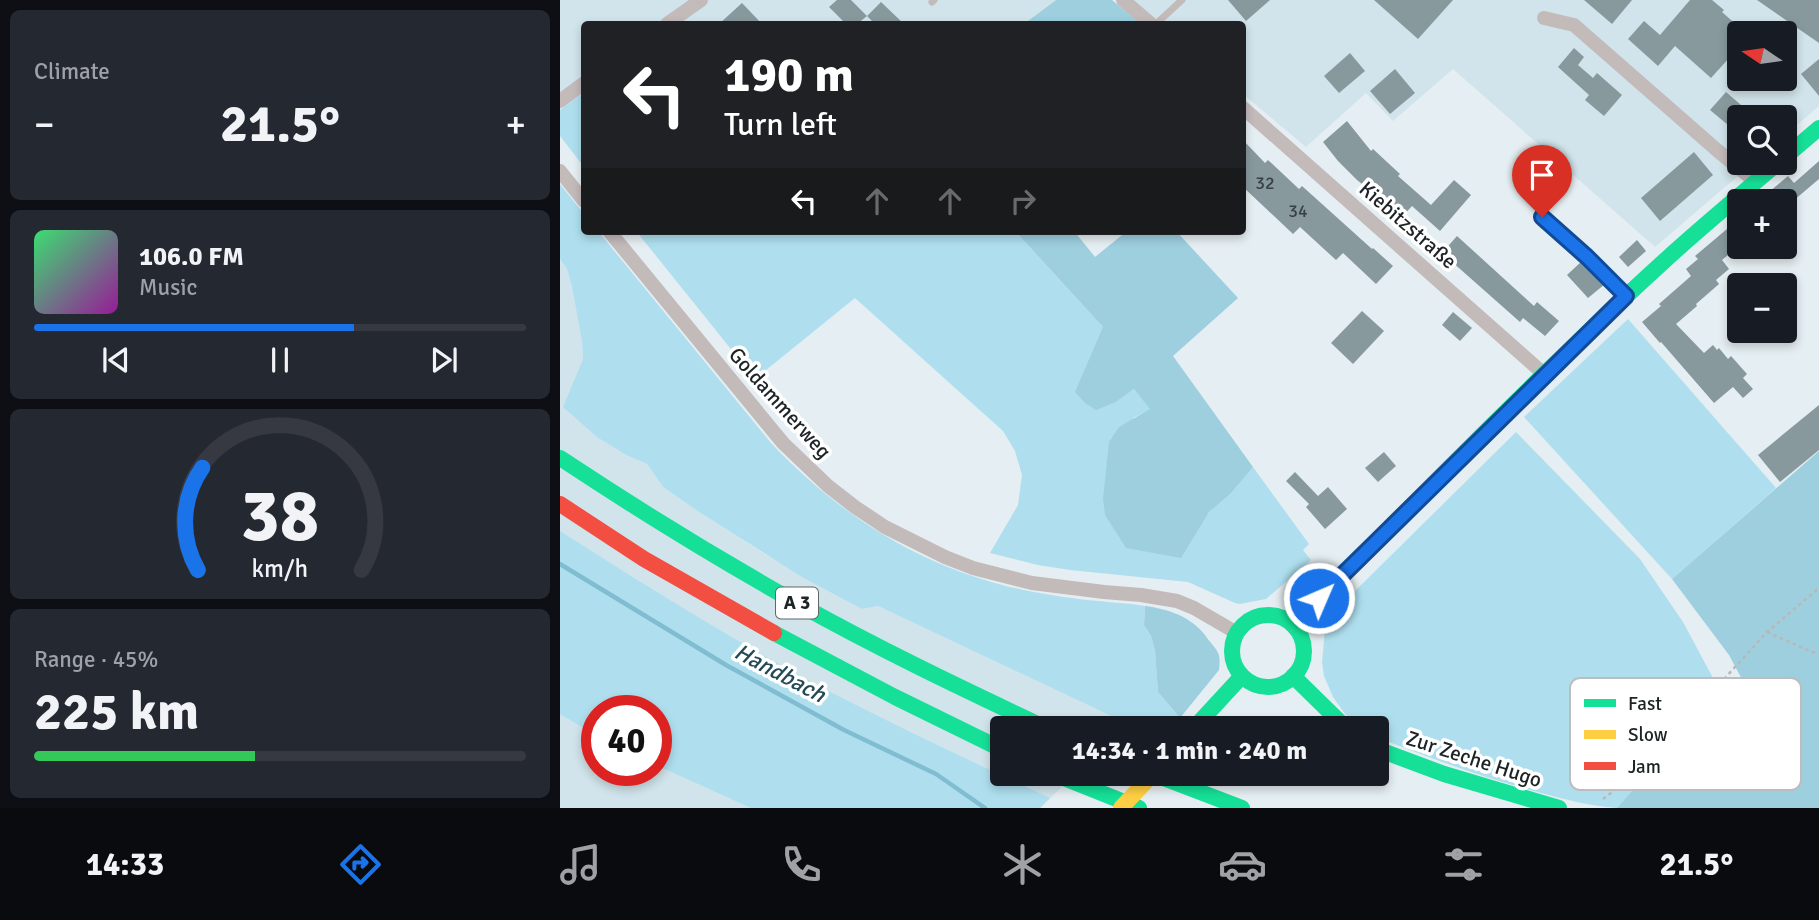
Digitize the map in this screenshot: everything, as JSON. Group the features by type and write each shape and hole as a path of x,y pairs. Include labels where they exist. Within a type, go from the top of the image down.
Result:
{"main road":[{"path":"1797,147 1819,128"},
{"path":"1293,625 1626,296 1764,175"},
{"name":"A 3","path":"560,458 723,562 836,625 1020,716"},
{"name":"A 3","path":"560,504 608,537 718,603 830,664 990,744"},
{"path":"1273,615 1284,618 1293,625 1303,645 1303,656 1300,667 1293,676 1284,683 1262,686 1242,676 1232,655 1233,643 1243,624 1252,618 1273,615"},
{"path":"1205,716 1242,676"},
{"path":"1293,676 1334,716"},
{"name":"Zur Zeche Hugo","path":"1389,754 1444,775 1559,808"},
{"path":"1084,786 1139,808"},
{"path":"1121,808 1142,786"},
{"path":"1184,786 1242,808"}],"street":[{"path":"671,21 701,0"},
{"path":"1123,0 1149,21"},
{"path":"1544,18 1574,25 1756,182"},
{"path":"565,97 581,85"},
{"name":"Kiebitzstraße","path":"1246,111 1545,375"},
{"path":"560,171 581,197"},
{"name":"Goldammerweg","path":"612,235 783,443 834,492 885,527 944,557 973,568 1032,583 1177,601 1237,633"}],"lane":[{"path":"1157,21 1182,0"},
{"path":"1542,217 1626,296"}],"path":[{"path":"1725,678 1767,632 1819,587"},
{"path":"1767,632 1819,653"},
{"path":"1603,799 1615,790"}],"shaded area":[{"path":"560,0 1056,0 1028,21 581,21 581,94 560,110"},
{"path":"1056,0 1112,0 1137,21 1028,21"},
{"path":"1132,0 1819,0 1819,106 1797,125 1797,105 1727,105 1727,175 1739,175 1655,247 1453,69 1393,121 1366,93 1306,147 1246,97 1246,21 1156,21"},
{"path":"581,94 581,163 560,136 560,110"},
{"path":"560,184 581,210 581,235 601,235 771,443 828,496 890,539 959,571 1034,592 1145,606 1144,625 1151,636 1155,651 1158,692 1178,716 1112,716 878,606 862,609 802,577 663,487 647,464 597,437 563,407 583,359 567,269 560,259"},
{"path":"639,235 1019,235 1103,327 1116,402 1134,389 1151,409 1133,418 1200,525 1209,512 1253,467 1309,544 1303,550 1311,560 1266,599 1240,604 1188,582 1070,570 990,553 1018,505 1022,475 1015,451 1003,431 855,298 755,379"},
{"path":"1019,235 1077,235 1095,257 1122,235 1180,235 1238,298 1173,356 1253,467 1230,494 1209,512 1181,558 1126,548 1105,515 1103,499 1109,442 1119,427 1150,409 1134,389 1116,402 1096,410 1075,392 1103,327"},
{"path":"560,259 567,269 572,287 583,359 564,407 628,456 647,464 663,487 699,512 763,553 862,609 878,606 1113,716 990,716 990,786 1063,786 1040,808 560,808"},
{"path":"1628,319 1776,488 1672,579 1524,417"},
{"path":"1516,432 1640,559 1683,622 1713,678 1570,678 1570,790 1633,790 1617,808 1597,806 1479,775 1389,742 1389,716 1347,716 1333,697 1324,676 1322,662 1325,630 1331,618"},
{"path":"1819,451 1819,808 1617,808 1633,790 1801,790 1801,678 1741,678 1729,655 1672,579"},
{"path":"560,531 744,644 882,718 990,770 990,786 1024,786 1050,798 1040,808 751,808 672,772 672,695 581,695 581,726 560,714"},
{"path":"1145,606 1170,611 1199,628 1219,654 1219,670 1182,716 1178,716 1158,692 1155,651 1151,636 1144,625"}],"building":[{"path":"837,0 851,0 867,16 861,21 843,21 829,7"},
{"path":"1228,0 1270,0 1246,21"},
{"path":"1374,0 1453,0 1418,39"},
{"path":"1584,0 1632,0 1612,24"},
{"path":"1690,0 1712,0 1732,21 1727,21 1727,60 1711,78 1675,46 1658,66 1628,39 1644,21 1660,35"},
{"path":"1757,0 1819,0 1819,43 1797,28 1797,21 1787,21"},
{"path":"881,2 901,21 872,21 867,16"},
{"path":"742,3 759,21 722,21"},
{"path":"1574,48 1584,57 1578,65 1593,78 1597,73 1622,95 1604,116 1585,100 1589,95 1558,67"},
{"path":"1350,53 1365,71 1339,93 1324,76"},
{"path":"1819,59 1819,96 1801,74"},
{"path":"1395,69 1415,93 1390,114 1370,91"},
{"path":"1726,92 1741,105 1727,105 1727,124 1710,110"},
{"path":"1347,121 1371,151 1373,149 1431,205 1454,180 1471,195 1440,231 1412,206 1402,217 1369,186 1367,188 1357,180 1323,142"},
{"path":"1246,143 1265,163 1268,160 1299,189 1302,186 1393,266 1376,284 1343,253 1336,260 1300,227 1293,234 1246,190"},
{"path":"1534,151 1564,177 1547,195 1517,170"},
{"path":"1694,152 1713,175 1660,221 1641,198"},
{"path":"1819,161 1819,179 1797,198 1797,189 1773,189 1788,176 1794,183"},
{"path":"1727,229 1727,256 1722,260 1729,269 1716,280 1719,284 1676,324 1704,353 1713,345 1728,359 1731,356 1747,374 1743,378 1753,389 1743,398 1733,387 1714,403 1642,322 1691,276 1686,269 1698,259 1695,256"},
{"path":"1457,236 1534,306 1537,302 1559,321 1545,336 1523,318 1520,322 1442,253"},
{"path":"1637,240 1646,251 1628,267 1619,257"},
{"path":"1582,261 1605,284 1588,298 1567,275"},
{"path":"1362,311 1384,331 1353,364 1331,343"},
{"path":"1453,312 1472,328 1460,341 1442,325"},
{"path":"1819,405 1819,450 1780,482 1758,455"},
{"path":"1384,452 1396,466 1378,482 1365,468"},
{"path":"1295,472 1318,496 1328,487 1347,509 1325,529 1306,507 1309,504 1286,481"}],"waterway":[{"name":"Handbach","path":"560,564 726,665 844,730 936,774 985,808"}],"traffic: fast":[{"path":"1797,147 1819,128"},
{"path":"1293,625 1567,352 1675,251 1764,175"},
{"path":"560,458 676,532 795,602 888,652 1021,716"},
{"path":"1268,615 1288,621 1298,631 1304,651 1298,671 1288,681 1268,687 1248,681 1238,671 1232,651 1238,631 1248,621 1268,615"},
{"path":"774,633 990,744"},
{"path":"1205,716 1242,676"},
{"path":"1293,676 1334,716"},
{"path":"1389,753 1444,774 1559,808"},
{"path":"1084,786 1139,808"},
{"path":"1184,786 1242,808"}],"traffic: jam":[{"path":"560,504 644,559 774,633"}],"traffic: slow":[{"path":"1121,808 1142,786"}],"route":[{"path":"1319,598 1626,296 1542,217"}]}
